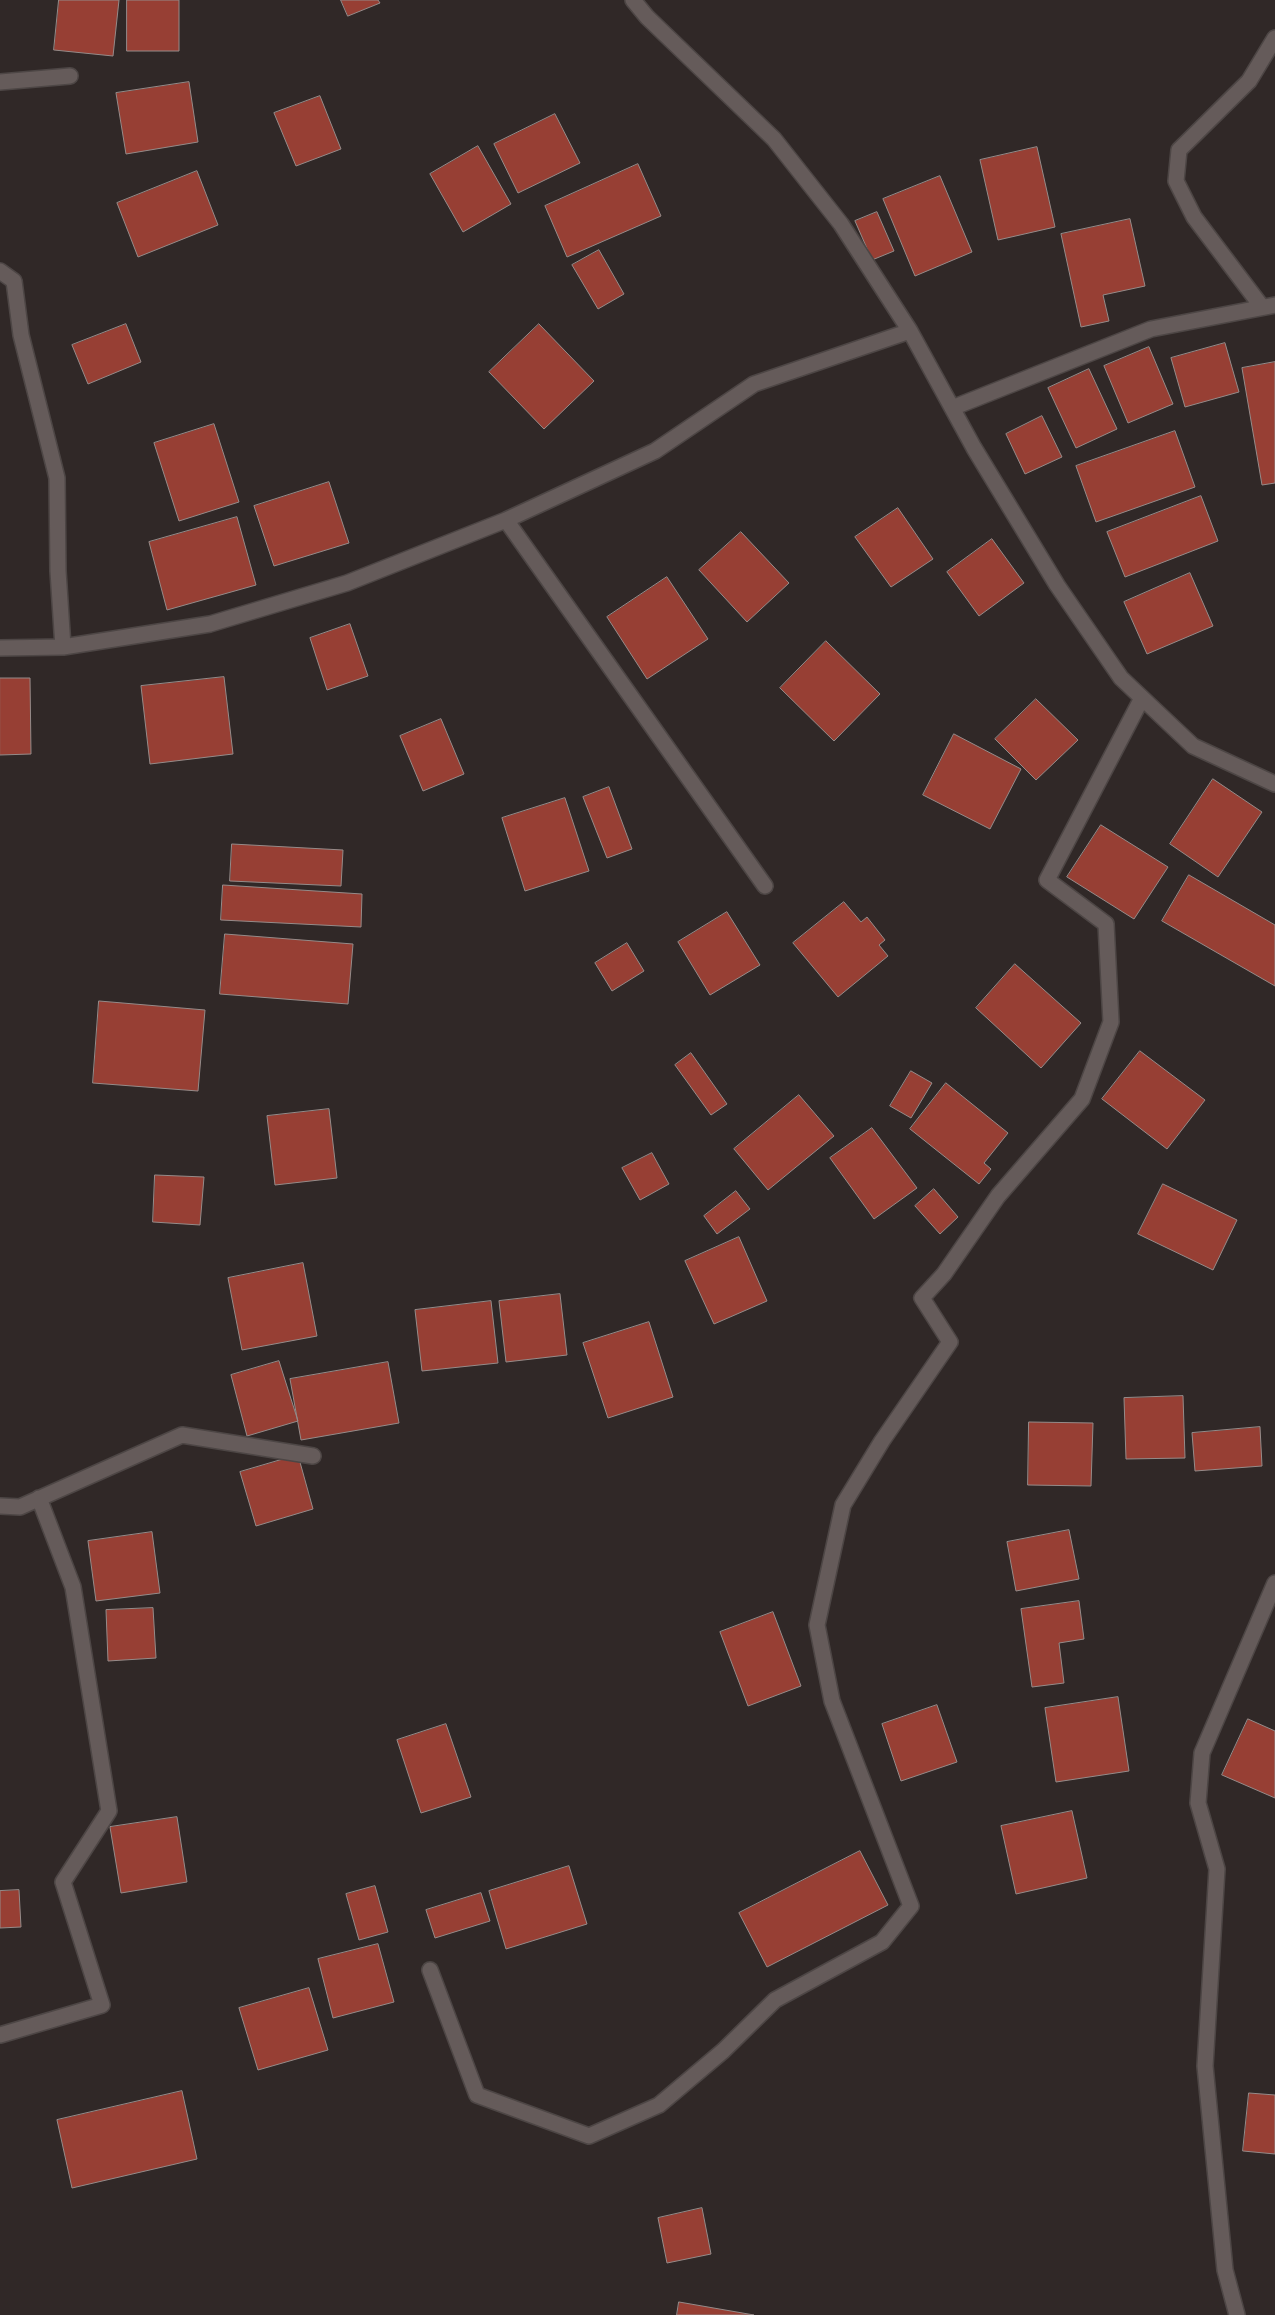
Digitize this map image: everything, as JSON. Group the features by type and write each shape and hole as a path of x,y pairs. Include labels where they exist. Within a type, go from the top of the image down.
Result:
{"street":[{"path":"634,0 647,17 774,138 841,224 910,331 952,408 1057,586 1121,678 1193,746 1275,784"},
{"path":"952,408 1151,329 1268,306 1194,217 1176,181 1179,150 1249,81 1275,38"},
{"path":"0,82 70,76"},
{"path":"0,271 14,281 21,335 58,478 58,571 62,647"},
{"path":"0,648 62,647 210,624 347,582 506,520 656,452 754,384 910,331"},
{"path":"506,520 765,886"},
{"path":"430,1970 477,2095 589,2136 659,2105 723,2050 775,2000 882,1942 911,1906 832,1701 817,1624 843,1505 882,1441 950,1342 922,1298 944,1274 998,1196 1082,1099 1111,1022 1106,924 1047,880 1142,698"},
{"path":"0,1506 20,1507 182,1435 313,1456"},
{"path":"0,2035 102,2005 63,1882 109,1811 73,1587 39,1498"},
{"path":"1237,2315 1225,2270 1205,2066 1216,1869 1198,1803 1202,1753 1275,1583"}],"building":[{"path":"59,0 119,0 113,56 54,50"},
{"path":"127,0 179,0 179,51 127,51"},
{"path":"341,0 378,0 380,3 348,16"},
{"path":"189,82 198,142 126,154 116,93"},
{"path":"320,96 341,149 296,166 274,113"},
{"path":"555,114 580,163 518,193 494,144"},
{"path":"478,146 511,204 463,232 430,174"},
{"path":"1037,147 1055,227 998,240 980,160"},
{"path":"638,164 661,216 567,257 545,206"},
{"path":"197,171 218,225 138,257 117,203"},
{"path":"940,176 972,252 915,276 883,199"},
{"path":"877,212 894,251 872,260 855,221"},
{"path":"1130,219 1145,286 1103,295 1109,321 1081,327 1061,234"},
{"path":"599,250 624,294 598,309 572,265"},
{"path":"126,324 141,362 88,384 72,345"},
{"path":"539,324 594,381 544,429 489,372"},
{"path":"1225,343 1239,392 1185,407 1171,358"},
{"path":"1149,347 1173,404 1128,423 1104,366"},
{"path":"1275,362 1275,483 1262,485 1242,368"},
{"path":"1089,369 1117,429 1076,448 1048,388"},
{"path":"1042,416 1062,457 1025,474 1006,434"},
{"path":"214,424 239,502 179,521 154,443"},
{"path":"1175,431 1195,487 1096,522 1076,466"},
{"path":"329,482 349,543 274,566 254,506"},
{"path":"1201,496 1218,541 1125,577 1107,532"},
{"path":"898,508 933,559 891,587 855,537"},
{"path":"237,517 256,585 167,610 149,542"},
{"path":"741,532 789,583 747,622 699,570"},
{"path":"992,539 1024,583 979,616 947,572"},
{"path":"1190,573 1213,626 1147,654 1124,602"},
{"path":"667,577 708,639 647,679 607,617"},
{"path":"350,624 368,676 327,690 310,638"},
{"path":"826,641 880,694 834,741 780,688"},
{"path":"224,677 233,754 150,764 141,686"},
{"path":"0,678 30,678 31,754 0,755"},
{"path":"1036,699 1078,740 1036,780 995,739"},
{"path":"441,719 464,774 423,791 400,736"},
{"path":"954,734 1021,769 990,829 923,795"},
{"path":"1213,779 1262,812 1218,877 1170,844"},
{"path":"609,787 632,849 607,858 583,797"},
{"path":"565,798 589,871 525,891 502,818"},
{"path":"1101,825 1168,867 1134,919 1067,877"},
{"path":"232,844 343,850 341,886 230,881"},
{"path":"1189,875 1275,925 1275,986 1162,921"},
{"path":"223,885 362,894 361,927 221,920"},
{"path":"844,902 861,922 867,917 885,940 879,945 888,956 838,997 793,943"},
{"path":"727,912 760,965 710,995 678,942"},
{"path":"225,934 353,944 348,1004 220,994"},
{"path":"627,943 644,971 612,991 595,963"},
{"path":"1015,964 1081,1023 1041,1068 976,1008"},
{"path":"99,1001 205,1010 198,1091 93,1083"},
{"path":"1140,1051 1205,1100 1167,1149 1102,1099"},
{"path":"691,1053 727,1104 711,1115 675,1065"},
{"path":"911,1071 932,1083 911,1118 890,1106"},
{"path":"946,1083 1008,1133 984,1163 991,1169 979,1184 910,1129"},
{"path":"799,1095 834,1136 768,1190 734,1149"},
{"path":"329,1109 337,1178 275,1185 267,1116"},
{"path":"872,1128 917,1188 874,1219 830,1158"},
{"path":"652,1153 669,1184 640,1200 622,1168"},
{"path":"155,1175 204,1177 200,1225 153,1222"},
{"path":"1163,1184 1237,1220 1213,1270 1138,1234"},
{"path":"934,1189 958,1217 940,1234 915,1206"},
{"path":"736,1191 750,1209 717,1234 704,1216"},
{"path":"739,1237 767,1301 714,1324 685,1261"},
{"path":"303,1263 317,1336 242,1350 228,1278"},
{"path":"560,1294 567,1355 506,1362 499,1301"},
{"path":"491,1301 498,1363 422,1371 415,1310"},
{"path":"649,1322 673,1397 608,1418 583,1343"},
{"path":"279,1361 298,1421 247,1436 231,1375"},
{"path":"388,1362 399,1423 301,1440 290,1379"},
{"path":"1183,1396 1185,1458 1126,1459 1124,1398"},
{"path":"1029,1422 1093,1423 1091,1486 1028,1485"},
{"path":"1260,1427 1262,1466 1195,1471 1192,1433"},
{"path":"298,1455 313,1509 256,1526 240,1472"},
{"path":"1069,1530 1079,1579 1016,1591 1007,1542"},
{"path":"152,1532 160,1593 96,1601 88,1541"},
{"path":"1079,1601 1084,1639 1059,1643 1064,1683 1032,1687 1021,1609"},
{"path":"153,1608 156,1658 108,1661 106,1610"},
{"path":"773,1612 801,1686 748,1706 720,1632"},
{"path":"1118,1697 1129,1771 1056,1782 1045,1708"},
{"path":"937,1705 957,1762 901,1781 882,1724"},
{"path":"1248,1719 1275,1731 1275,1798 1222,1775"},
{"path":"446,1724 471,1797 421,1813 397,1740"},
{"path":"1072,1811 1087,1878 1016,1894 1001,1826"},
{"path":"177,1817 187,1882 121,1893 110,1827"},
{"path":"860,1851 888,1905 767,1967 739,1913"},
{"path":"569,1866 587,1924 506,1949 489,1891"},
{"path":"375,1886 388,1932 359,1940 346,1894"},
{"path":"19,1890 21,1927 0,1928 0,1891"},
{"path":"481,1893 490,1921 435,1938 426,1910"},
{"path":"378,1944 394,2002 333,2018 318,1959"},
{"path":"309,1988 328,2050 258,2070 239,2008"},
{"path":"182,2091 197,2159 72,2188 57,2120"},
{"path":"1249,2093 1275,2095 1275,2154 1243,2151"},
{"path":"702,2208 711,2254 667,2263 658,2218"},
{"path":"679,2302 754,2315 677,2315"}]}
